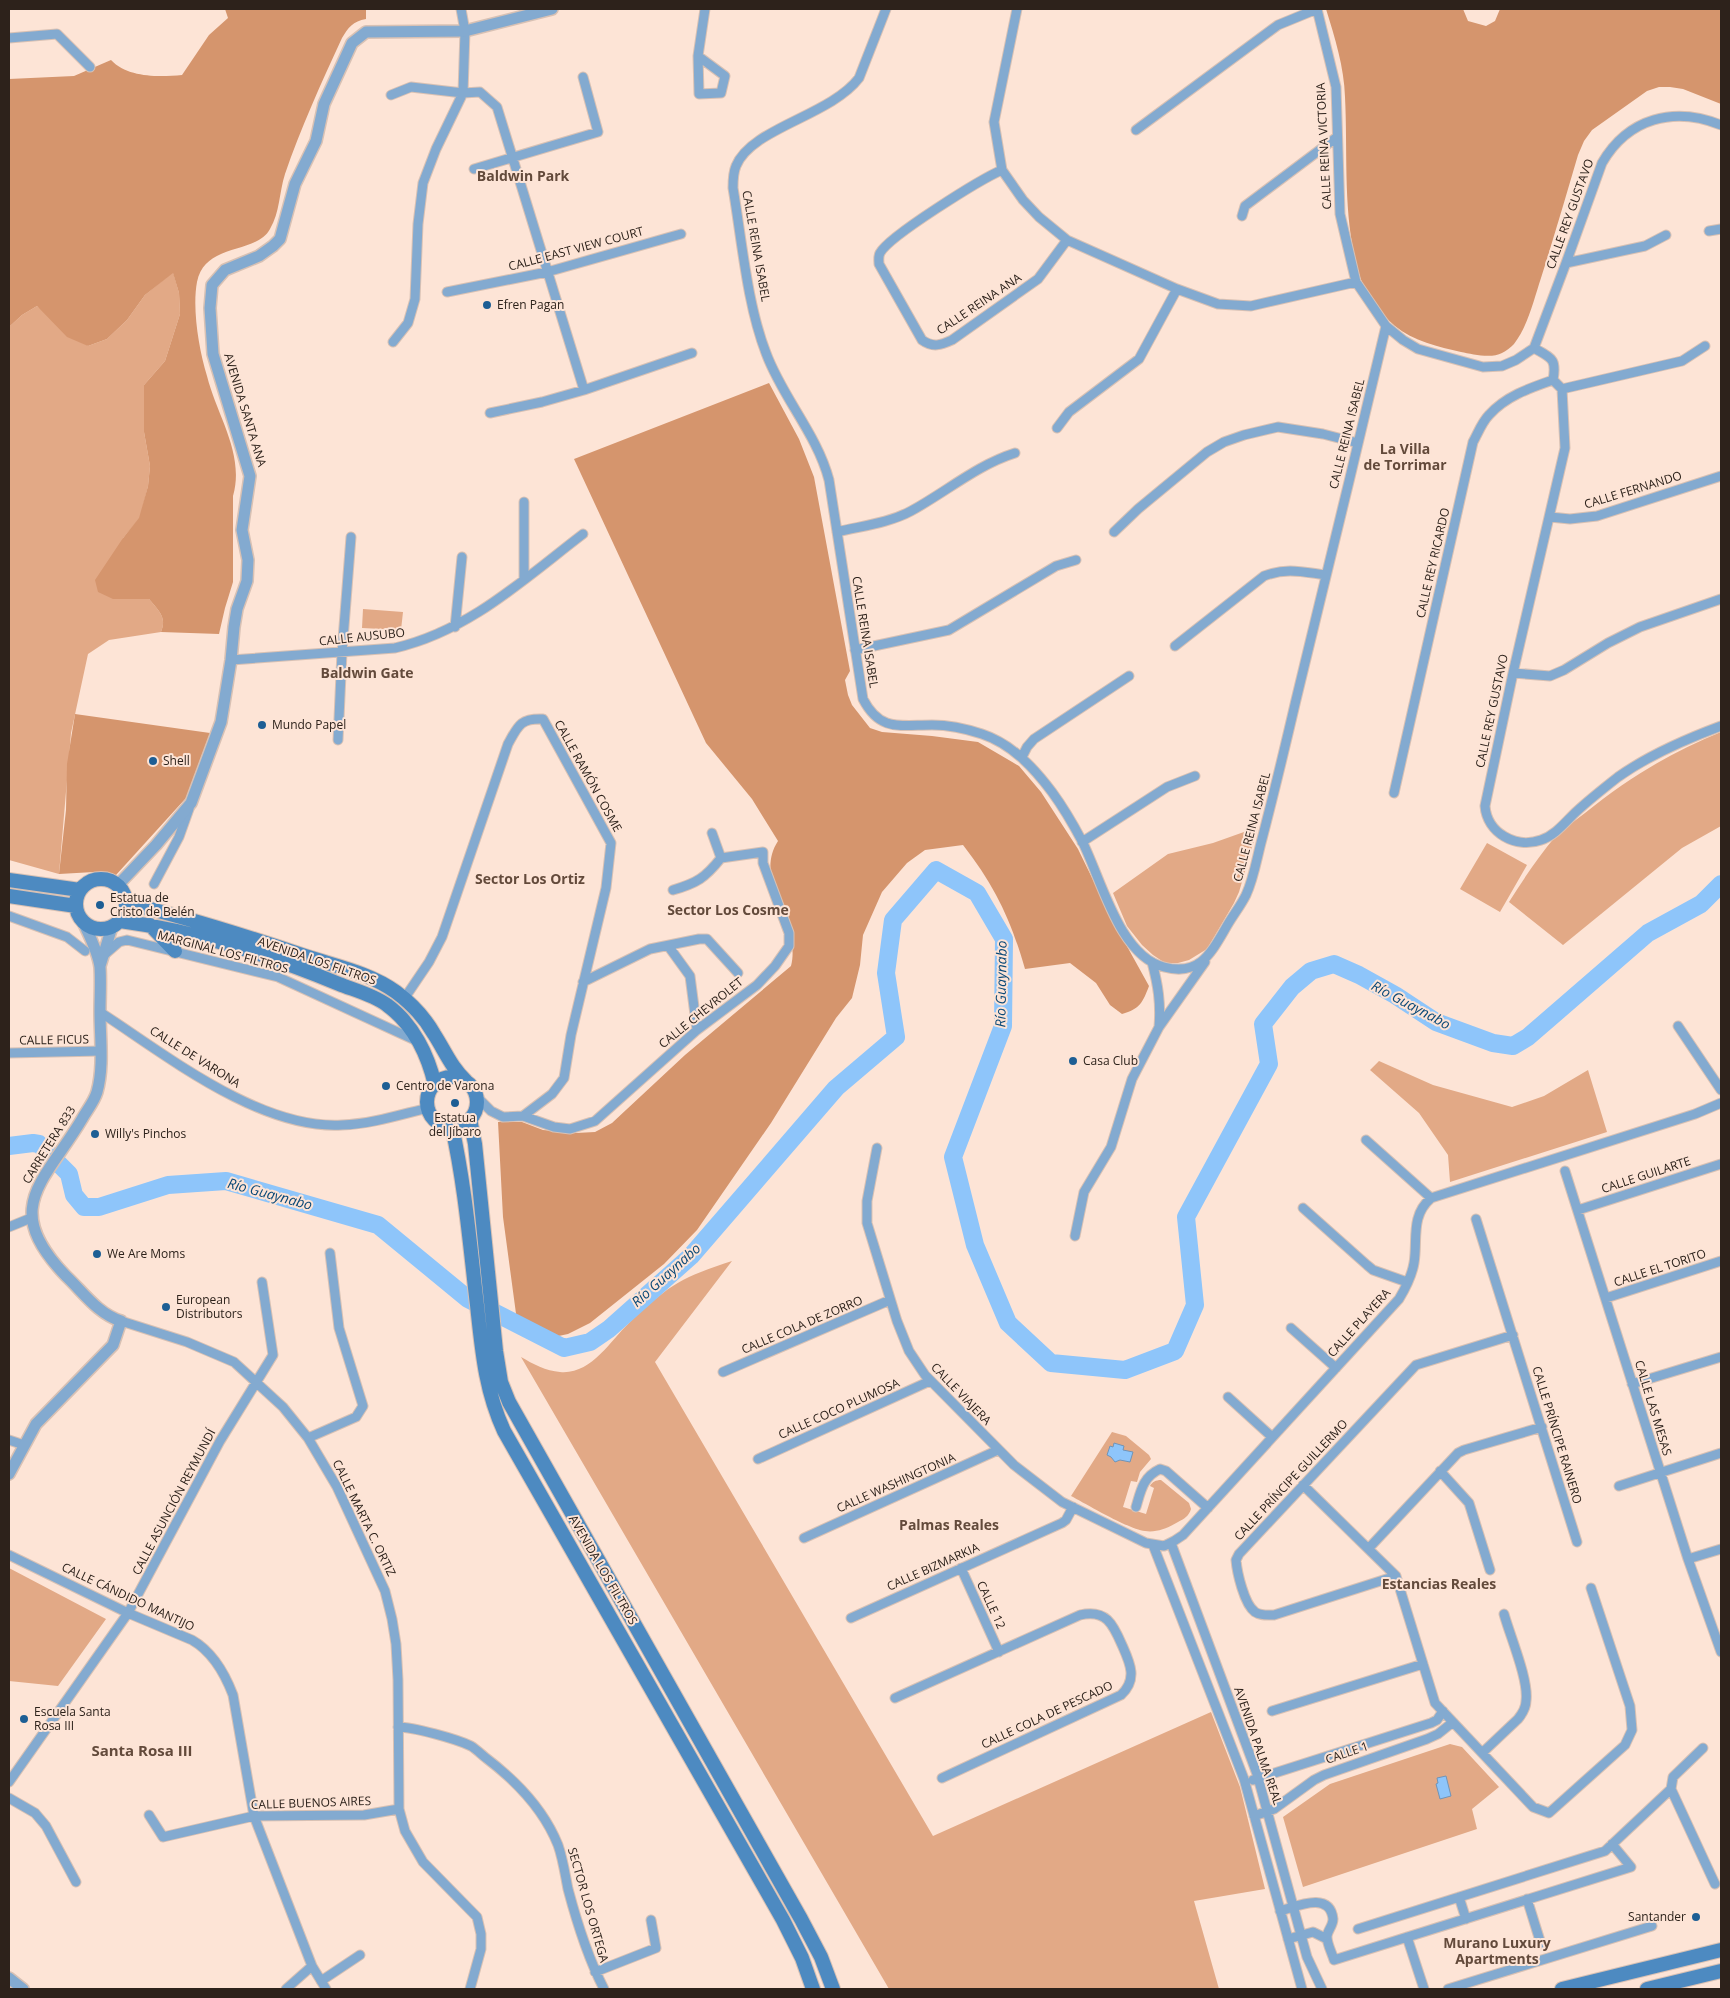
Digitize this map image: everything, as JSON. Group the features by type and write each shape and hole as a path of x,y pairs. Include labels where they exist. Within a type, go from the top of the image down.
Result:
{"main road":[{"path":"99,879 109,880 118,885 124,893 126,903 125,912 116,924 103,930 84,924 78,916 76,906 80,890 90,882 99,879"},
{"path":"9,880 80,890"},
{"path":"9,896 76,906"},
{"name":"AVENIDA LOS FILTROS","path":"126,903 218,928 350,970 379,982 404,999 425,1020 455,1071 466,1082"},
{"name":"AVENIDA LOS FILTROS","path":"116,924 150,925 191,933 277,960 387,1005 410,1029 418,1042 426,1056 435,1085"},
{"path":"150,925 175,951"},
{"path":"447,1078 457,1078 466,1082 473,1088 476,1097 475,1109 470,1119 466,1123 452,1127 438,1123 431,1116 428,1108 428,1098 435,1085 447,1078"},
{"name":"AVENIDA LOS FILTROS","path":"470,1119 475,1144 496,1352 501,1382 509,1402 523,1430 801,1918 821,1957 832,1989"},
{"name":"AVENIDA LOS FILTROS","path":"452,1127 468,1225 486,1380 504,1431 782,1920 802,1958 813,1989"},
{"path":"1562,1989 1721,1950"},
{"path":"1647,1989 1721,1971"}],"street":[{"path":"393,342 408,323 415,299 416,248 423,183 436,149 463,93 466,31 461,9"},
{"name":"AVENIDA SANTA ANA","path":"118,885 191,803 221,722 237,609 247,581 248,560 242,530 250,476 213,354 210,308 212,286 225,270 259,256 280,239 295,184 316,141 324,104 352,43 366,32 466,31 552,9"},
{"path":"698,56 725,76 721,92 699,94 698,56 705,9"},
{"name":"CALLE REINA ISABEL","path":"886,9 858,78 851,88 824,108 774,132 749,147 736,165 733,177 733,188 752,303 765,353 826,467 864,699 872,714 884,723 908,726 935,725 980,733 991,737 1022,757 1053,794 1082,842 1129,942 1152,962 1163,967 1180,969 1194,966 1208,957 1247,893 1274,793 1386,326"},
{"path":"1017,9 994,122 1002,170 1023,200 1067,240 1177,289 1218,304 1252,306 1356,282 1386,326 1402,340 1418,349 1483,367 1502,366 1516,360 1534,348 1552,361 1556,367 1553,380 1562,389 1682,361 1705,346"},
{"path":"1136,130 1278,25 1317,9"},
{"name":"CALLE REINA VICTORIA","path":"1317,9 1336,87 1340,214 1356,282"},
{"path":"9,38 57,34 90,67"},
{"path":"474,169 598,132 582,78"},
{"path":"391,95 411,87 463,93 480,92 497,107 584,390"},
{"name":"CALLE REY GUSTAVO","path":"1534,348 1602,163 1616,142 1639,126 1656,119 1676,116 1693,117 1721,125"},
{"path":"1242,216 1245,206 1337,137"},
{"name":"CALLE REINA ANA","path":"1002,170 961,193 891,241 880,253 879,264 922,340 935,346 952,340 1038,279 1067,240"},
{"path":"1709,230 1721,229"},
{"name":"CALLE EAST VIEW COURT","path":"448,292 547,272 681,234"},
{"path":"1566,263 1645,246 1666,235"},
{"path":"1057,428 1068,412 1139,359 1177,289"},
{"path":"490,413 542,402 584,390 692,353"},
{"name":"CALLE REY RICARDO","path":"1394,793 1473,442 1488,415 1504,402 1523,390 1553,380"},
{"name":"CALLE REY GUSTAVO","path":"1562,389 1565,448 1513,673 1485,806 1485,815 1491,825 1510,840 1532,842 1542,840 1553,834 1576,811 1640,763 1695,735 1721,726"},
{"path":"1114,532 1138,509 1207,452 1230,440 1278,427 1323,434 1358,443"},
{"path":"837,532 884,521 910,512 995,459 1015,453"},
{"name":"CALLE FERNANDO","path":"1550,517 1570,519 1597,516 1721,476"},
{"path":"524,502 524,579"},
{"name":"CALLE AUSUBO","path":"231,660 402,647 415,644 455,627 488,608 583,534"},
{"path":"338,740 342,652 351,537"},
{"path":"455,627 462,556"},
{"path":"855,650 949,630 1056,566 1076,560"},
{"path":"1175,646 1264,576 1278,570 1326,575"},
{"path":"1513,673 1550,676 1640,627 1721,599"},
{"path":"1022,757 1034,739 1129,676"},
{"name":"CALLE RAMÓN COSME","path":"404,999 429,962 442,937 508,744 524,721 543,719 611,844 606,888 571,1035 564,1078 552,1094 523,1116"},
{"path":"1082,842 1167,787 1195,776"},
{"path":"154,884 179,837 191,803"},
{"path":"673,890 693,884 705,877 721,858 712,833"},
{"name":"CALLE CHEVROLET","path":"476,1097 491,1111 503,1116 523,1116 554,1127 570,1129 595,1122 697,1030 757,984 775,966 789,946 789,933 763,863 763,852 721,858"},
{"path":"9,916 67,937 85,951"},
{"name":"CARRETERA 833","path":"84,924 102,960"},
{"name":"CARRETERA 833","path":"116,924 102,960 101,1051 97,1090 75,1131 38,1185 30,1209 33,1230 38,1241 54,1262 104,1314 121,1321"},
{"path":"583,982 650,950 699,939 707,939 738,973"},
{"name":"MARGINAL LOS FILTROS","path":"102,960 119,942 127,940 278,977 418,1042"},
{"path":"669,946 690,976 697,1030"},
{"path":"1075,1236 1084,1192 1111,1146 1132,1079 1159,1027 1208,957"},
{"path":"1152,962 1159,988 1161,1005 1159,1027"},
{"name":"CALLE DE VARONA","path":"100,1012 212,1084 259,1108 298,1121 341,1125 380,1120 428,1108"},
{"path":"1678,1026 1721,1090"},
{"name":"CALLE FICUS","path":"9,1053 101,1051"},
{"path":"1366,1140 1431,1198 1695,1114 1721,1103"},
{"name":"CALLE VIAJERA","path":"876,1148 866,1212 871,1240 890,1300 915,1362 930,1381 998,1450 1036,1484 1112,1528 1153,1545"},
{"name":"CALLE GUILARTE","path":"1578,1210 1721,1164"},
{"name":"CALLE LAS MESAS","path":"1565,1171 1660,1473 1720,1648"},
{"name":"CALLE PLAYERA","path":"1171,1543 1182,1535 1208,1508 1399,1299 1414,1266 1414,1230 1417,1219 1425,1203 1431,1198"},
{"path":"1304,1208 1367,1265 1374,1270 1407,1282"},
{"path":"9,1227 31,1218"},
{"path":"1476,1219 1513,1335"},
{"path":"308,1438 356,1417 363,1406 339,1328 330,1253"},
{"name":"CALLE EL TORITO","path":"1606,1298 1721,1261"},
{"name":"CALLE ASUNCIÓN REYMUNDÍ","path":"9,1782 128,1613 220,1441 273,1354 262,1282"},
{"name":"CALLE COLA DE ZORRO","path":"723,1372 890,1300"},
{"path":"9,1474 24,1445 44,1414 113,1345 121,1321"},
{"name":"CALLE MARTA C. ORTIZ","path":"121,1321 187,1342 234,1362 283,1407 308,1438 337,1487 385,1590 396,1644 399,1808 405,1831 423,1862 477,1917 481,1934 481,1949 470,1989"},
{"path":"1291,1328 1336,1368"},
{"name":"CALLE PRÍNCIPE RAINERO","path":"1513,1335 1577,1542"},
{"name":"CALLE PRÍNCIPE GUILLERMO","path":"1396,1576 1274,1615 1263,1616 1250,1607 1239,1576 1236,1560 1238,1554 1416,1365 1513,1335"},
{"path":"1632,1384 1721,1357"},
{"name":"CALLE COCO PLUMOSA","path":"758,1459 930,1381"},
{"path":"1228,1397 1272,1437"},
{"path":"1369,1548 1458,1453 1542,1427"},
{"path":"9,1440 24,1445"},
{"name":"CALLE WASHINGTONIA","path":"804,1538 998,1450"},
{"path":"1619,1486 1721,1453"},
{"path":"1136,1507 1144,1480 1160,1469 1166,1471 1208,1508"},
{"path":"1440,1472 1469,1504 1490,1570"},
{"path":"1303,1485 1396,1576 1436,1703 1532,1807 1549,1813 1625,1745 1632,1730 1630,1706 1591,1588"},
{"name":"CALLE BIZMARKIA","path":"851,1618 1062,1523 1066,1520 1073,1507"},
{"path":"1153,1545 1164,1546 1171,1543"},
{"name":"AVENIDA PALMA REAL","path":"1171,1543 1258,1778 1310,1965 1322,1989"},
{"name":"AVENIDA PALMA REAL","path":"1153,1545 1245,1783 1302,1989"},
{"path":"1688,1559 1721,1549"},
{"name":"CALLE CÁNDIDO MANTIJO","path":"9,1555 128,1613 201,1645 223,1672 233,1695 254,1816 312,1966 323,1985"},
{"name":"CALLE 12","path":"960,1568 999,1652"},
{"name":"CALLE COLA DE PESCADO","path":"896,1698 1080,1615 1092,1613 1104,1617 1114,1627 1131,1664 1128,1686 1115,1699 942,1778"},
{"path":"1482,1753 1518,1719 1527,1701 1525,1683 1504,1614"},
{"path":"1272,1711 1424,1664"},
{"name":"CALLE 1","path":"1245,1783 1431,1723 1437,1720 1443,1710"},
{"name":"CALLE 1","path":"1254,1816 1274,1809 1314,1780 1427,1739 1438,1734 1453,1722"},
{"name":"SECTOR LOS ORTEGA","path":"398,1727 410,1727 471,1746 508,1775 527,1795 557,1843 563,1860 568,1889 595,1972 604,1989"},
{"path":"1703,1748 1673,1777 1672,1789 1715,1884"},
{"path":"1358,1929 1605,1851 1672,1789"},
{"path":"9,1798 35,1813 46,1826 76,1882"},
{"name":"CALLE BUENOS AIRES","path":"148,1815 163,1837 254,1816 364,1815 399,1808"},
{"path":"1280,1911 1316,1902 1323,1904 1328,1909 1333,1920 1327,1939 1334,1960 1632,1866 1612,1844"},
{"path":"1459,1897 1466,1918"},
{"path":"1527,1900 1541,1944"},
{"path":"595,1972 656,1948 651,1920"},
{"path":"1448,1989 1652,1926"},
{"path":"1288,1939 1313,1932 1327,1939"},
{"path":"1407,1937 1424,1989"},
{"path":"323,1985 360,1955"},
{"path":"286,1989 312,1966"},
{"path":"9,1978 23,1989"}],"shaded area":[{"path":"225,9 366,9 366,19 354,23 349,28 334,54 291,157 283,181 276,216 270,229 254,243 210,260 202,269 197,282 195,304 201,354 211,391 233,450 235,465 233,582 219,634 161,632 163,627 162,618 149,599 113,599 98,592 95,580 139,518 148,486 150,466 144,432 144,385 165,361 180,314 179,293 173,273 145,295 127,320 107,339 88,346 67,337 37,306 22,315 9,327 9,79 74,76 111,60 126,70 144,75 182,75 209,35 228,18"},
{"path":"1326,9 1463,9 1468,21 1486,26 1495,21 1500,9 1721,9 1721,104 1683,89 1659,87 1647,91 1592,130 1584,141 1578,155 1527,321 1514,344 1504,352 1492,356 1481,356 1435,346 1410,336 1384,316 1366,291 1360,277 1350,233 1348,211 1343,75"},
{"path":"173,272 179,293 180,314 165,361 144,385 144,432 150,466 148,486 140,518 123,538 113,599 149,599 161,614 163,627 161,632 109,640 88,654 71,733 59,874 9,860 9,327 22,315 37,306 88,346 107,339 127,320 145,295"},
{"path":"769,383 799,439 814,477 850,671 845,680 852,705 870,728 882,732 978,742 1019,766 1041,792 1078,849 1113,921 1149,986 1140,1004 1133,1010 1122,1014 1110,1005 1096,983 1070,963 1025,969 1001,904 963,845 925,850 907,863 882,892 863,935 860,965 852,998 836,1018 771,1123 697,1230 664,1264 590,1323 568,1334 549,1338 541,1336 517,1321 503,1217 498,1122 522,1122 543,1130 576,1133 595,1132 612,1123 685,1055 791,966 793,950 771,871 772,856 778,841 752,799 706,743 574,459"},
{"path":"363,609 403,612 401,630 362,628"},
{"path":"75,714 210,733 186,798 116,875 94,872 59,874 66,810 67,764"},
{"path":"1721,732 1721,826 1682,848 1563,945 1509,902 1543,852 1555,837 1566,828 1617,789 1650,767 1685,748"},
{"path":"1258,827 1239,892 1207,949 1189,960 1178,963 1165,963 1153,955 1142,945 1127,926 1113,893 1168,854 1213,843"},
{"path":"1487,843 1527,865 1500,912 1460,889"},
{"path":"1379,1061 1433,1085 1512,1107 1544,1096 1588,1070 1607,1132 1450,1182 1448,1155 1419,1113 1370,1070"},
{"path":"732,1261 655,1362 933,1836 1211,1712 1240,1787 1265,1889 1194,1901 1219,1989 889,1989 521,1357 540,1367 560,1372 581,1368 599,1355 637,1315 671,1287 696,1274"},
{"path":"1112,1432 1126,1436 1149,1455 1151,1459 1140,1472 1137,1482 1131,1481 1123,1507 1146,1514 1154,1488 1150,1486 1154,1481 1161,1480 1189,1503 1191,1509 1186,1517 1162,1530 1145,1531 1119,1521 1071,1496"},
{"path":"9,1568 106,1619 58,1686 9,1681"},
{"path":"1450,1744 1462,1747 1499,1787 1472,1809 1477,1829 1303,1887 1283,1817 1330,1784"}],"water":[{"path":"1114,1443 1124,1446 1123,1450 1133,1452 1130,1462 1120,1460 1115,1462 1107,1455 1110,1446 1113,1447"},
{"path":"1446,1776 1451,1796 1440,1799 1436,1784 1438,1783 1437,1778"}],"waterway":[{"name":"Río Guaynabo","path":"9,1146 39,1144 69,1174 74,1195 84,1207 99,1207 168,1185 226,1181 378,1225 468,1299 564,1348 590,1342 609,1329 691,1256 836,1088 896,1037 886,973 893,920 936,870 977,893 1004,939 1003,1026 953,1157 975,1245 1008,1323 1051,1363 1125,1370 1175,1351 1195,1305 1186,1217 1269,1064 1263,1024 1292,987 1311,971 1334,964 1359,975 1395,995 1436,1022 1493,1043 1513,1046 1528,1037 1648,933 1701,904 1721,884"}],"place":[{"name":"Efren Pagan","path":"487,305"},
{"name":"Mundo Papel","path":"262,725"},
{"name":"Shell","path":"153,761"},
{"name":"Estatua de Cristo de Belén","path":"100,905"},
{"name":"Casa Club","path":"1073,1061"},
{"name":"Centro de Varona","path":"386,1086"},
{"name":"Estatua del Jíbaro","path":"455,1103"},
{"name":"Willy's Pinchos","path":"95,1134"},
{"name":"We Are Moms","path":"97,1254"},
{"name":"European Distributors","path":"166,1307"},
{"name":"Escuela Santa Rosa III","path":"24,1719"},
{"name":"Santander","path":"1696,1917"}],"district":[{"name":"Baldwin Park","path":"523,176"},
{"name":"La Villa de Torrimar","path":"1405,458"},
{"name":"Baldwin Gate","path":"367,673"},
{"name":"Sector Los Ortiz","path":"530,879"},
{"name":"Sector Los Cosme","path":"728,910"},
{"name":"Palmas Reales","path":"949,1525"},
{"name":"Estancias Reales","path":"1439,1584"},
{"name":"Santa Rosa III","path":"142,1751"},
{"name":"Murano Luxury Apartments","path":"1497,1952"}]}
